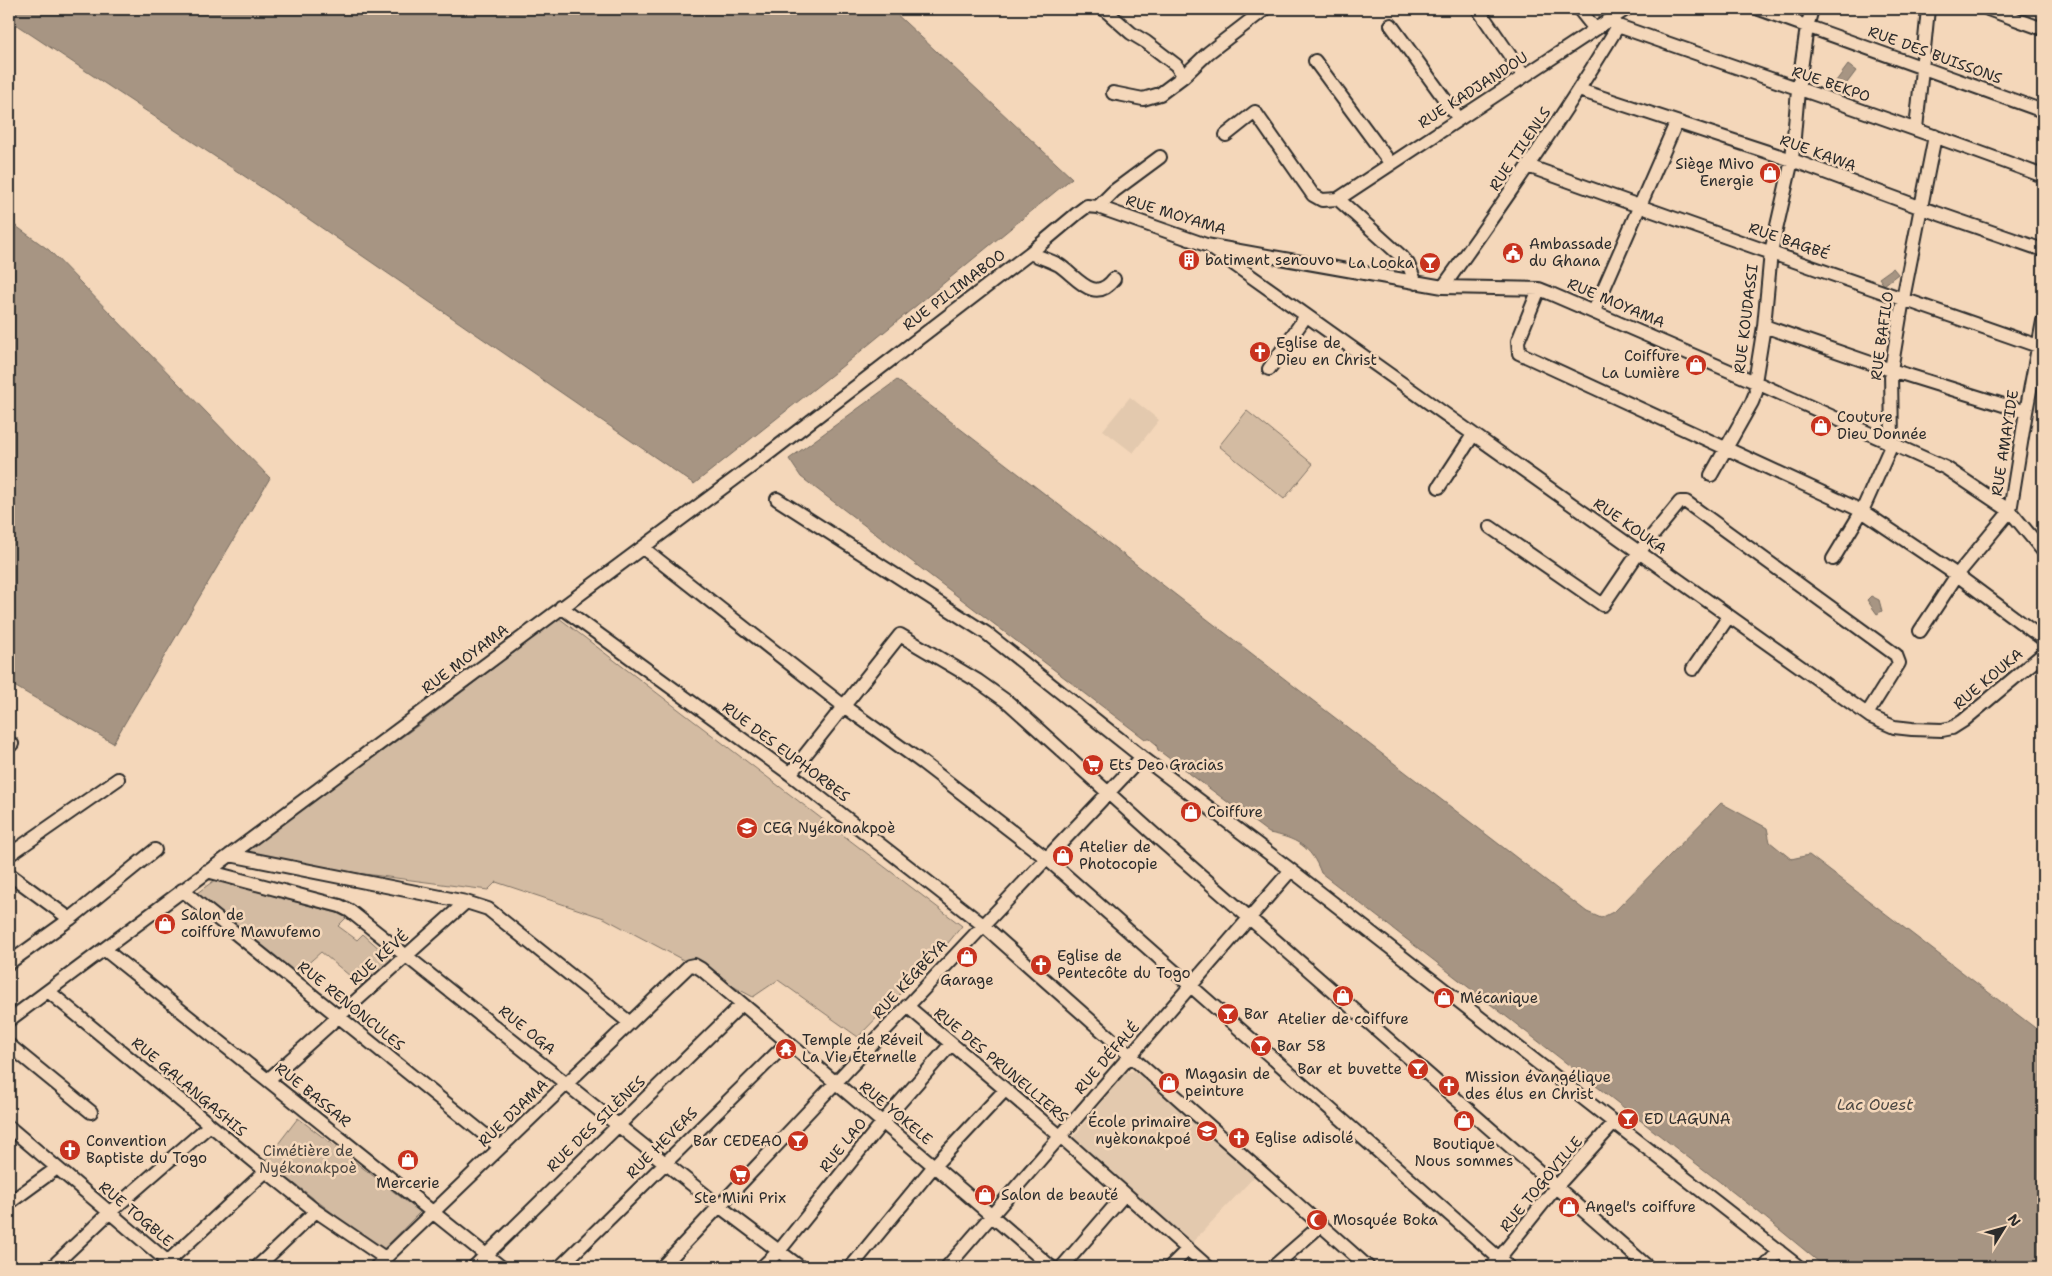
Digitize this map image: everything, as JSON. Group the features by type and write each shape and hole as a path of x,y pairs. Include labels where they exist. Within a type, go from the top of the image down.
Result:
{"street":[{"path":"1104,9 1131,33 1176,65 1184,76"},
{"path":"1113,93 1143,99 1160,94 1184,76 1208,52 1265,9"},
{"path":"1478,9 1524,76"},
{"path":"1579,9 1595,29"},
{"name":"RUE KADJANDOU","path":"1338,199 1595,29 1615,22 1626,9"},
{"name":"RUE DES BUISSONS","path":"1759,9 2043,111"},
{"name":"RUE KOUDASSI","path":"1711,475 1756,392 1755,382 1764,326 1771,252 1792,160 1798,90 1807,26 1812,9"},
{"path":"1916,129 1928,9"},
{"path":"1988,9 2043,29"},
{"name":"RUE BEKPO","path":"1615,22 1798,90 1936,136 2043,176"},
{"name":"RUE TILENLS","path":"1443,287 1579,90 1615,22"},
{"path":"1391,25 1459,119"},
{"path":"1315,61 1391,164"},
{"name":"RUE KAWA","path":"1579,90 1792,160 2043,250"},
{"path":"1226,135 1255,112 1315,197 1322,200 1338,199 1406,261 1416,283"},
{"path":"1594,311 1676,123"},
{"name":"RUE BAFILO","path":"1833,559 1862,511 1892,444 1891,370 1903,299 1936,136"},
{"name":"RUE PILIMABOO","path":"768,454 1030,253 1087,206 1098,207 1114,191 1160,157"},
{"name":"RUE BAGBÉ","path":"1528,166 2038,346"},
{"name":"RUE MOYAMA","path":"1098,207 1206,244 1443,287 1539,290 1594,311 1946,468 2010,511 2043,551"},
{"name":"RUE KOUKA","path":"1206,244 1867,714 1894,727 1942,730 1952,728 1963,722 2043,654"},
{"path":"1030,253 1059,265 1086,288 1099,290 1108,287 1114,279"},
{"path":"1539,290 1518,341 1519,353 1862,511 1957,575 2043,639"},
{"path":"1269,369 1306,316"},
{"name":"RUE AMAYIDE","path":"1920,631 1957,575 2010,511 2043,321"},
{"path":"1764,326 1891,370 2026,412"},
{"path":"1439,487 1474,434"},
{"name":"RUE MOYAMA","path":"9,1020 768,454"},
{"path":"778,499 986,634 1799,1267"},
{"path":"1490,527 1602,605 1639,552 1680,502 1686,502 1896,655 1898,663 1867,714"},
{"path":"643,548 845,708 923,763 1046,858 1500,1264"},
{"name":"RUE DES EUPHORBES","path":"561,607 790,774 984,924 1368,1267"},
{"path":"1693,669 1729,616"},
{"path":"790,774 845,708 900,636 997,693 1648,1267"},
{"name":"RUE KÉGBÉYA","path":"662,1267 1142,757"},
{"path":"9,855 118,779"},
{"path":"9,963 70,919 156,850"},
{"path":"230,855 466,902 492,911 630,1023"},
{"name":"RUE DÉFALÉ","path":"947,1267 1291,870"},
{"name":"RUE OGA","path":"207,871 340,906 350,911 719,1206 800,1267"},
{"path":"9,874 70,919"},
{"name":"RUE RENONCULES","path":"182,890 500,1147"},
{"name":"RUE KÉVÉ","path":"269,1079 466,902"},
{"name":"RUE BASSAR","path":"104,949 269,1079 501,1267"},
{"name":"RUE DJAMA","path":"380,1263 689,966 696,965"},
{"name":"RUE YOKELE","path":"696,965 1051,1267"},
{"name":"RUE GALANGASHIS","path":"48,991 380,1263"},
{"name":"RUE DES SILÈNES","path":"474,1267 741,1005"},
{"name":"RUE DES PRUNELLIERS","path":"907,1006 1060,1136 1208,1267"},
{"name":"RUE HEVEAS","path":"560,1267 787,1043"},
{"name":"RUE LAO","path":"762,1267 779,1250 882,1123 951,1044"},
{"path":"9,1045 91,1112"},
{"path":"851,1267 934,1166 1005,1090"},
{"name":"RUE TOGOVILLE","path":"1500,1264 1556,1187 1615,1122"},
{"path":"52,1267 110,1212 210,1125"},
{"name":"RUE TOGBLE","path":"9,1127 110,1212 168,1266"},
{"path":"12,1200 57,1168"},
{"path":"168,1266 266,1171"},
{"path":"1062,1267 1124,1194"},
{"path":"257,1267 316,1211"},
{"path":"1272,1267 1320,1226"},
{"path":"1170,1267 1187,1250"},
{"path":"1765,1267 1779,1251"}],"shaded area":[{"path":"1130,397 1159,420 1133,453 1103,430"},
{"path":"1134,1071 1256,1175 1188,1247 1071,1140 1126,1072"}],"green space":[{"path":"1247,411 1313,464 1284,499 1219,446"},
{"path":"559,618 962,926 938,955 858,1037 778,980 753,997 604,918 496,882 488,890 357,873 249,853 250,848 267,834 420,724"},
{"path":"215,880 348,916 338,926 357,940 363,934 392,960 361,985 321,952 296,974 197,893"},
{"name":"Cimétière de Nyékonakpoè","path":"298,1118 420,1212 382,1251 265,1161"}],"water":[{"path":"9,9 891,9 1072,178 834,373 694,484 300,213 9,20"},
{"path":"1848,65 1856,71 1844,87 1836,81"},
{"path":"9,221 49,250 270,478 113,743 9,683"},
{"path":"1893,268 1898,274 1884,285 1879,278"},
{"name":"Lac Ouest","path":"897,380 1587,912 1601,918 1615,911 1721,803 1767,828 1770,842 1791,859 1809,855 2043,1034 2043,1267 1825,1267 1756,1210 1321,873 1312,856 1301,845 1287,838 1269,833 1158,750 1156,744 1150,739 1145,739 801,477 789,459"},
{"path":"1871,596 1879,600 1882,611 1877,614 1867,600"}],"place":[{"name":"Siège Mivo Energie","path":"1770,173"},
{"name":"Ambassade du Ghana","path":"1513,253"},
{"name":"batiment senouvo","path":"1189,260"},
{"name":"La Looka","path":"1430,263"},
{"name":"Eglise de Dieu en Christ","path":"1260,352"},
{"name":"Coiffure La Lumière","path":"1696,365"},
{"name":"Couture Dieu Donnée","path":"1821,426"},
{"name":"Ets Deo Gracias","path":"1093,765"},
{"name":"Coiffure","path":"1191,812"},
{"name":"CEG Nyékonakpoè","path":"747,828"},
{"name":"Atelier de Photocopie","path":"1063,856"},
{"name":"Salon de coiffure Mawufemo","path":"165,924"},
{"name":"Garage","path":"967,957"},
{"name":"Eglise de Pentecôte du Togo","path":"1041,965"},
{"name":"Atelier de coiffure","path":"1343,996"},
{"name":"Mécanique","path":"1444,998"},
{"name":"Bar","path":"1228,1014"},
{"name":"Bar 58","path":"1261,1046"},
{"name":"Temple de Réveil La Vie Éternelle","path":"786,1049"},
{"name":"Bar et buvette","path":"1418,1069"},
{"name":"Magasin de peinture","path":"1169,1083"},
{"name":"Mission évangélique des élus en Christ","path":"1449,1086"},
{"name":"ED LAGUNA","path":"1628,1119"},
{"name":"Boutique Nous sommes","path":"1464,1121"},
{"name":"École primaire nyèkonakpoé","path":"1207,1131"},
{"name":"Eglise adisolé","path":"1239,1138"},
{"name":"Bar CEDEAO","path":"798,1141"},
{"name":"Convention Baptiste du Togo","path":"70,1150"},
{"name":"Mercerie","path":"408,1160"},
{"name":"Ste Mini Prix","path":"740,1175"},
{"name":"Salon de beauté","path":"985,1195"},
{"name":"Angel's coiffure","path":"1569,1207"},
{"name":"Mosquée Boka","path":"1317,1220"}]}
